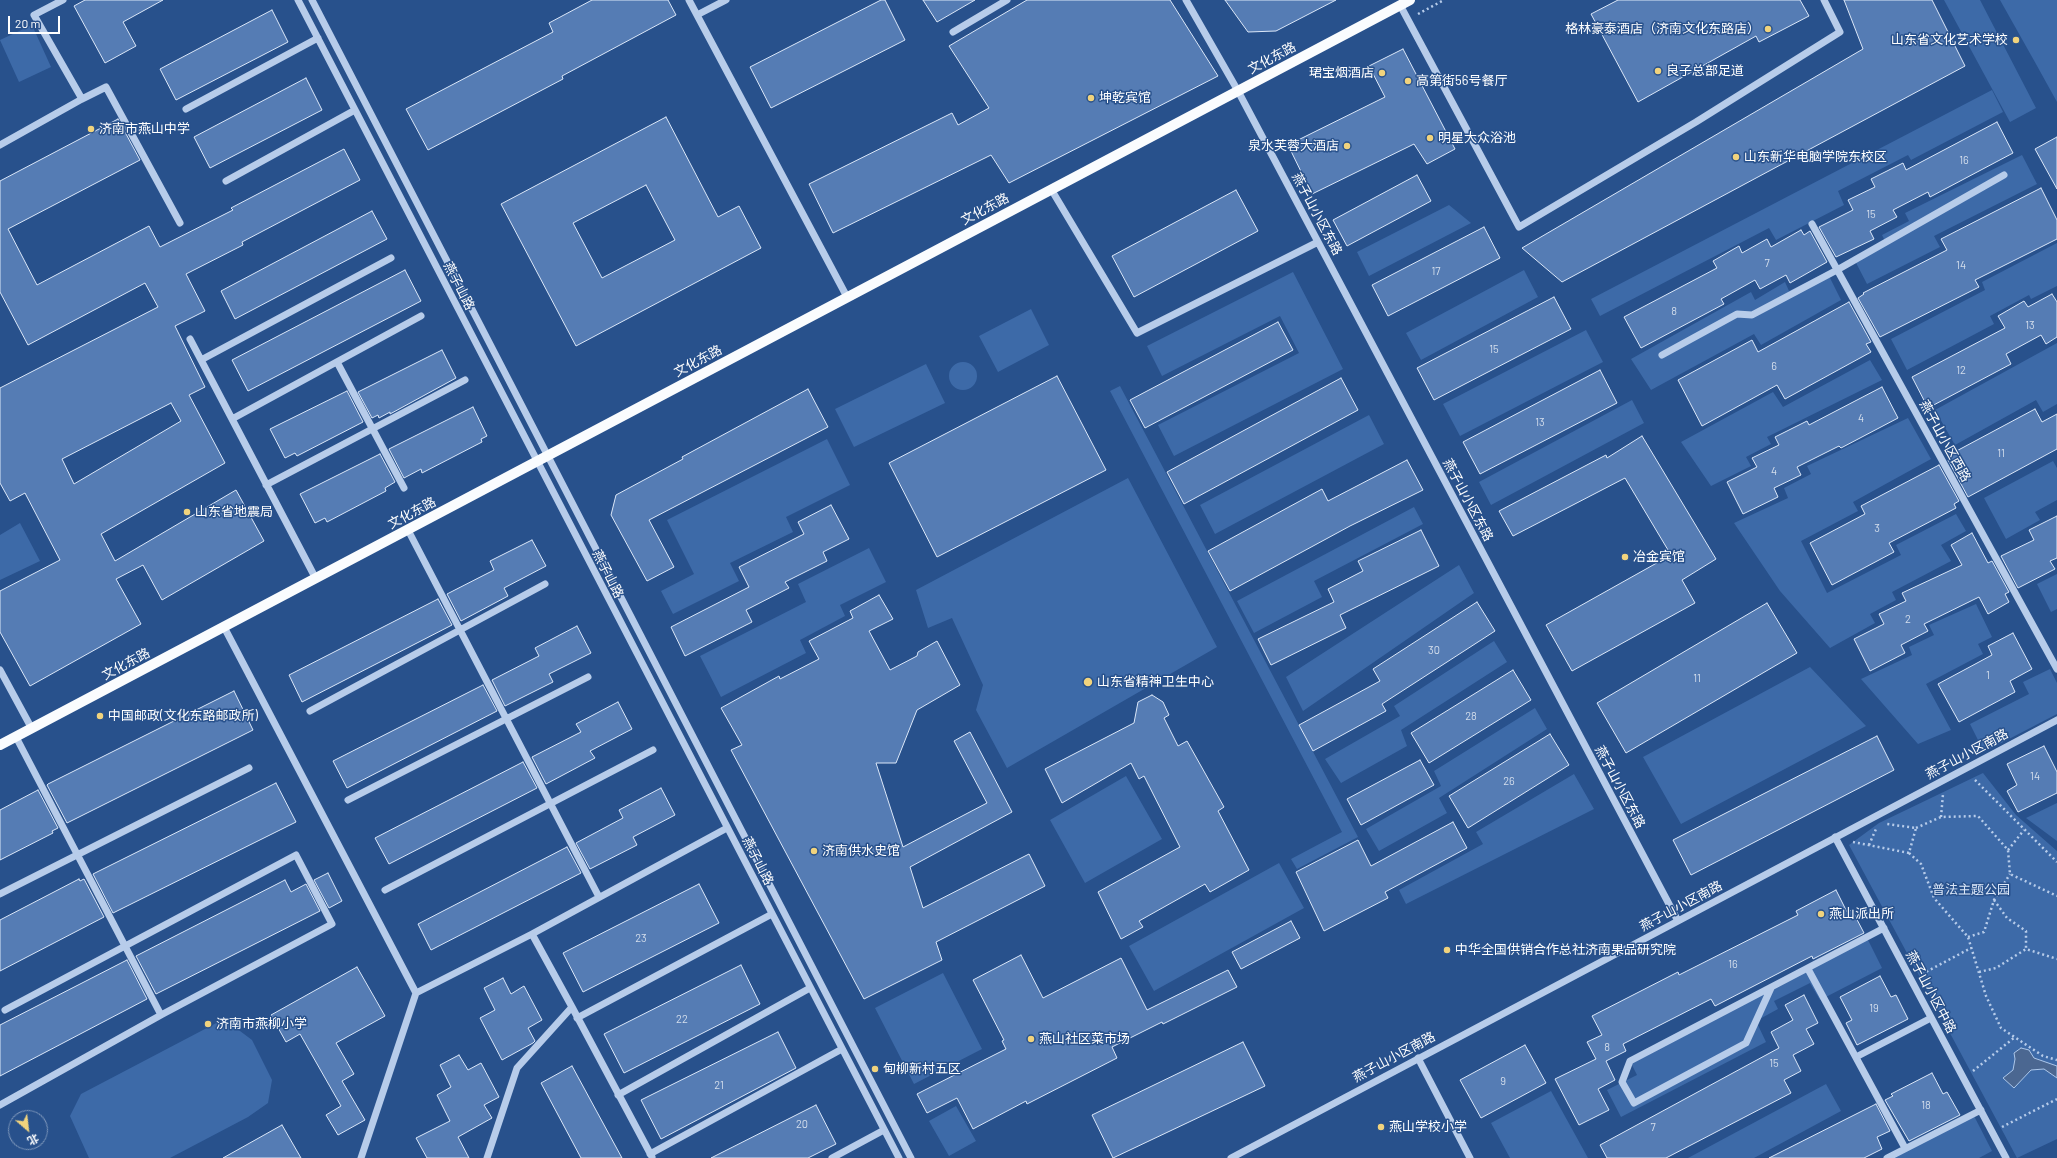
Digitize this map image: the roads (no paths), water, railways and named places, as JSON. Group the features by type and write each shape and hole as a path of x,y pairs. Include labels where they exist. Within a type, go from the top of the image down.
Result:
{"main road":[{"name":"文化东路","path":"0,746 1410,0"}],"street":[{"path":"63,0 34,15 82,99"},
{"name":"燕子山路","path":"298,0 536,462 899,1158"},
{"name":"燕子山路","path":"312,0 911,1158"},
{"path":"689,0 847,297"},
{"path":"697,16 726,0"},
{"path":"953,32 1007,0"},
{"name":"燕子山小区东路","path":"1186,0 1238,91 1678,921"},
{"path":"1400,5 1519,226 1696,122 1840,32 1824,0"},
{"path":"186,109 318,38"},
{"path":"0,145 106,87 180,224"},
{"path":"226,181 355,110"},
{"path":"1662,355 1737,314 1752,315 1837,270 2004,175"},
{"path":"1051,189 1136,333 1318,242"},
{"name":"燕子山小区西路","path":"1812,224 2057,669"},
{"path":"201,360 391,258"},
{"path":"232,419 421,316"},
{"path":"190,339 316,579"},
{"path":"337,362 404,488"},
{"path":"266,485 465,380"},
{"path":"408,530 599,896"},
{"path":"310,711 545,584"},
{"path":"224,627 416,993"},
{"path":"0,670 32,729"},
{"path":"348,800 588,677"},
{"name":"燕子山小区南路","path":"1231,1158 2057,720"},
{"path":"16,737 162,1015"},
{"path":"385,890 653,750"},
{"path":"0,894 249,768"},
{"path":"361,1158 416,993 532,934 599,896 727,828"},
{"name":"燕子山小区中路","path":"1835,837 2006,1158"},
{"path":"0,1105 162,1015 332,924 296,855 126,947 5,1010"},
{"path":"577,1018 772,914"},
{"path":"1771,988 1746,1043 1634,1103 1622,1082 1630,1061 1884,928"},
{"path":"532,934 651,1156 842,1049"},
{"path":"1808,969 1905,1148"},
{"path":"618,1095 810,988"},
{"path":"487,1158 517,1068 572,1007"},
{"path":"1856,1057 1931,1018"},
{"path":"1418,1058 1470,1158"},
{"path":"1887,1158 1981,1110"},
{"path":"832,1158 884,1130"}],"place":[{"name":"格林豪泰酒店（济南文化东路店）","path":"1768,29"},
{"name":"山东省文化艺术学校","path":"2016,40"},
{"name":"良子总部足道","path":"1658,71"},
{"name":"珺宝烟酒店","path":"1382,73"},
{"name":"高第街56号餐厅","path":"1408,81"},
{"name":"坤乾宾馆","path":"1091,98"},
{"name":"济南市燕山中学","path":"91,129"},
{"name":"明星大众浴池","path":"1430,138"},
{"name":"泉水芙蓉大酒店","path":"1347,146"},
{"name":"山东新华电脑学院东校区","path":"1736,157"},
{"name":"山东省地震局","path":"187,512"},
{"name":"冶金宾馆","path":"1625,557"},
{"name":"山东省精神卫生中心","path":"1088,682"},
{"name":"中国邮政(文化东路邮政所)","path":"100,716"},
{"name":"济南供水史馆","path":"814,851"},
{"name":"燕山派出所","path":"1821,914"},
{"name":"中华全国供销合作总社济南果品研究院","path":"1447,950"},
{"name":"济南市燕柳小学","path":"208,1024"},
{"name":"燕山社区菜市场","path":"1031,1039"},
{"name":"甸柳新村五区","path":"875,1069"},
{"name":"燕山学校小学","path":"1381,1127"}],"park label":[{"name":"普法主题公园","path":"1971,890"}]}
